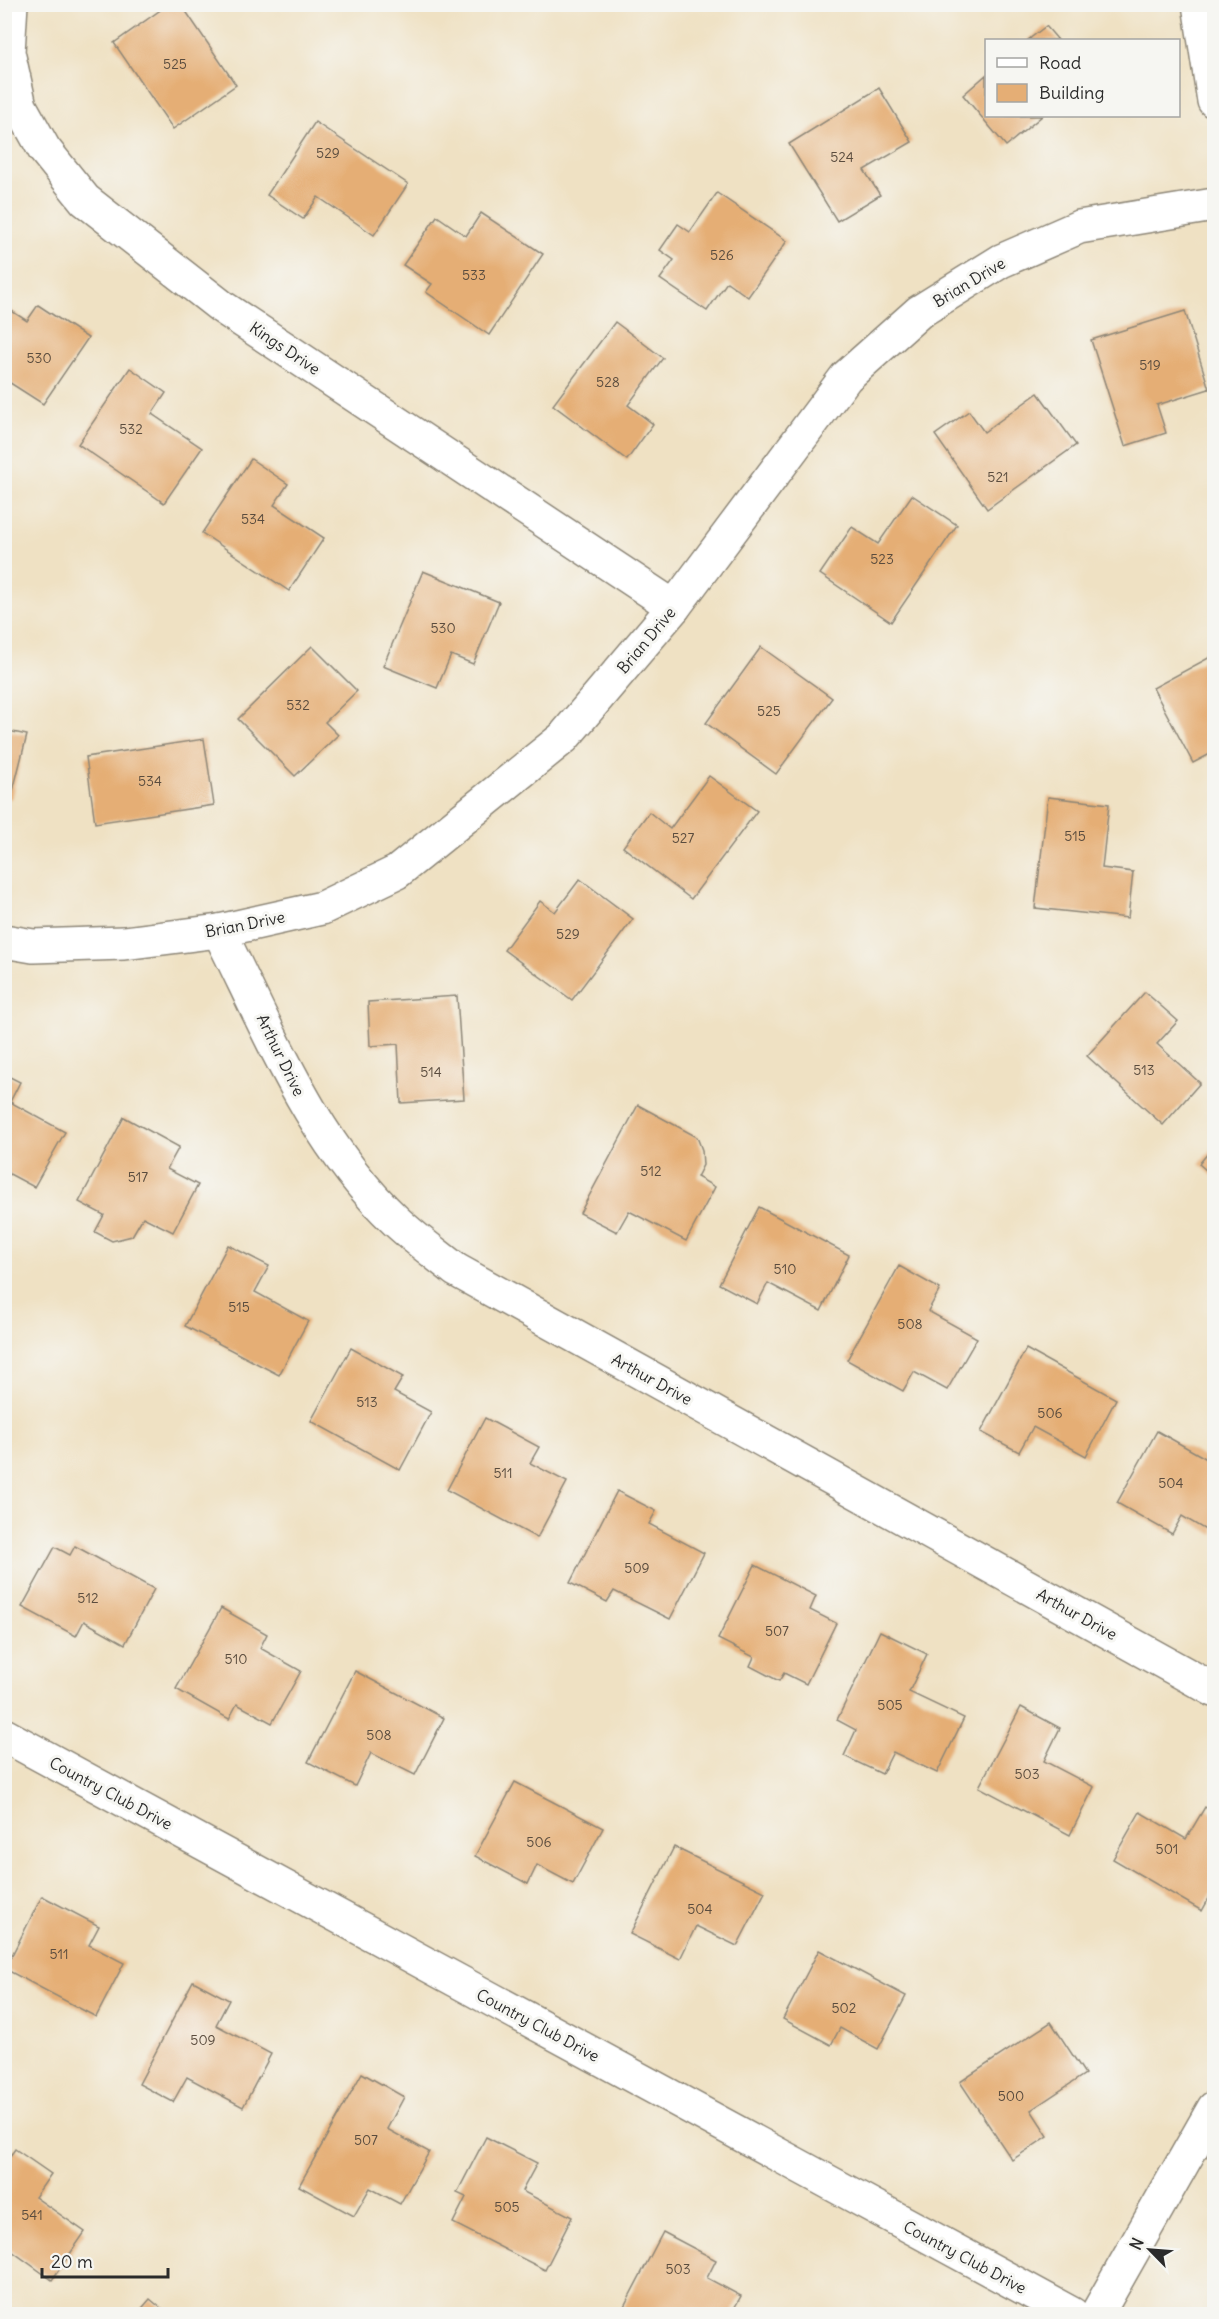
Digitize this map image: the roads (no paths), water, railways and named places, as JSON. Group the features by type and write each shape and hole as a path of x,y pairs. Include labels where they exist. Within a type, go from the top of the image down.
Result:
{"street":[{"name":"Kings Drive","path":"11,4 8,52 20,106 44,149 85,200 222,307 674,607"},
{"path":"1199,4 1215,101"},
{"name":"Brian Drive","path":"4,941 33,946 124,943 219,931 322,908 397,872 564,738 674,607 846,377 919,312 1001,261 1079,227 1215,205"},
{"name":"Arthur Drive","path":"219,931 304,1102 349,1168 395,1221 456,1270 1215,1690"},
{"name":"Country Club Drive","path":"4,1735 1072,2314"},
{"path":"1097,2314 1215,2108"}]}
